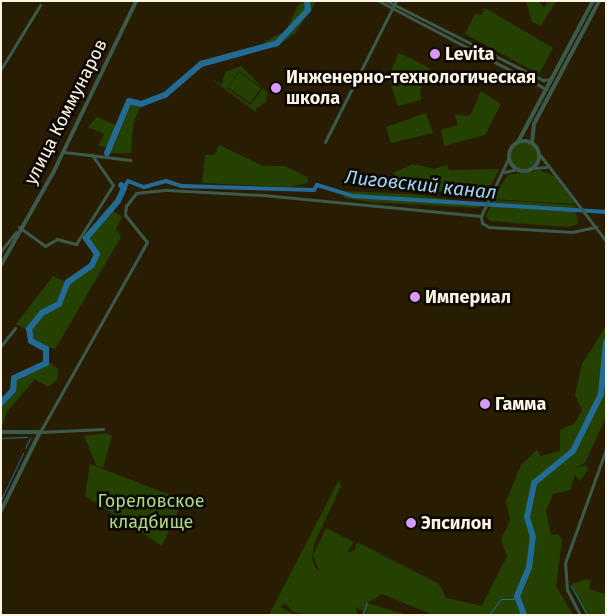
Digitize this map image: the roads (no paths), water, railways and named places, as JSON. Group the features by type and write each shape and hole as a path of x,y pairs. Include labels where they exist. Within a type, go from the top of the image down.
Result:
{"street":[{"name":"улица Коммунаров","path":"1,251 16,232 64,152 136,1"},
{"path":"379,1 394,5 543,80 553,78"},
{"path":"387,1 542,83 545,92"},
{"path":"593,1 509,157 504,173 482,216 482,223 489,228 572,232 596,226"},
{"path":"599,1 534,124 532,143 547,167 580,204 606,240"},
{"path":"1,69 40,5"},
{"path":"325,142 394,5"},
{"path":"518,142 532,143"},
{"path":"64,152 131,160"},
{"path":"19,227 45,246 57,239 72,244 79,240 109,195 112,180 92,155"},
{"path":"534,168 540,155"},
{"path":"509,157 517,169"},
{"path":"504,173 517,169 547,167"},
{"path":"1,511 40,432 147,242 125,215 126,206 136,193 167,190 263,195 482,216"},
{"name":"улица Коммунаров","path":"1,265 6,258 16,232"},
{"path":"1,255 6,258"},
{"path":"1,346 15,328"},
{"path":"1,432 104,429"},
{"path":"580,615 568,590 565,564 606,449"}],"waterway":[{"path":"107,153 129,101 141,104 165,95 201,64 277,43 308,10 307,1"},
{"name":"Лиговский канал","path":"124,188 128,181 144,187 166,181 181,186 314,190 317,185 353,196 606,212"},
{"path":"1,403 13,390 14,378 46,363 46,349 31,341 29,329 42,313 59,304 68,282 92,265 97,254 86,238 118,201 124,188 121,185"},
{"path":"524,615 517,596 529,568 533,537 527,517 534,483 573,451 601,394 606,342"},
{"path":"1,438 27,437"},
{"path":"25,448 30,438"},
{"path":"1,500 23,453"},
{"path":"571,586 587,615"},
{"path":"489,615 501,599 518,599"},
{"path":"362,615 367,603"}],"place":[{"name":"Levita","path":"435,54"},
{"name":"Инженерно-технологическая школа","path":"276,88"},
{"name":"Империал","path":"415,297"},
{"name":"Гамма","path":"485,404"},
{"name":"Эпсилон","path":"411,523"}],"park label":[{"name":"Гореловское кладбище","path":"151,512"}]}
